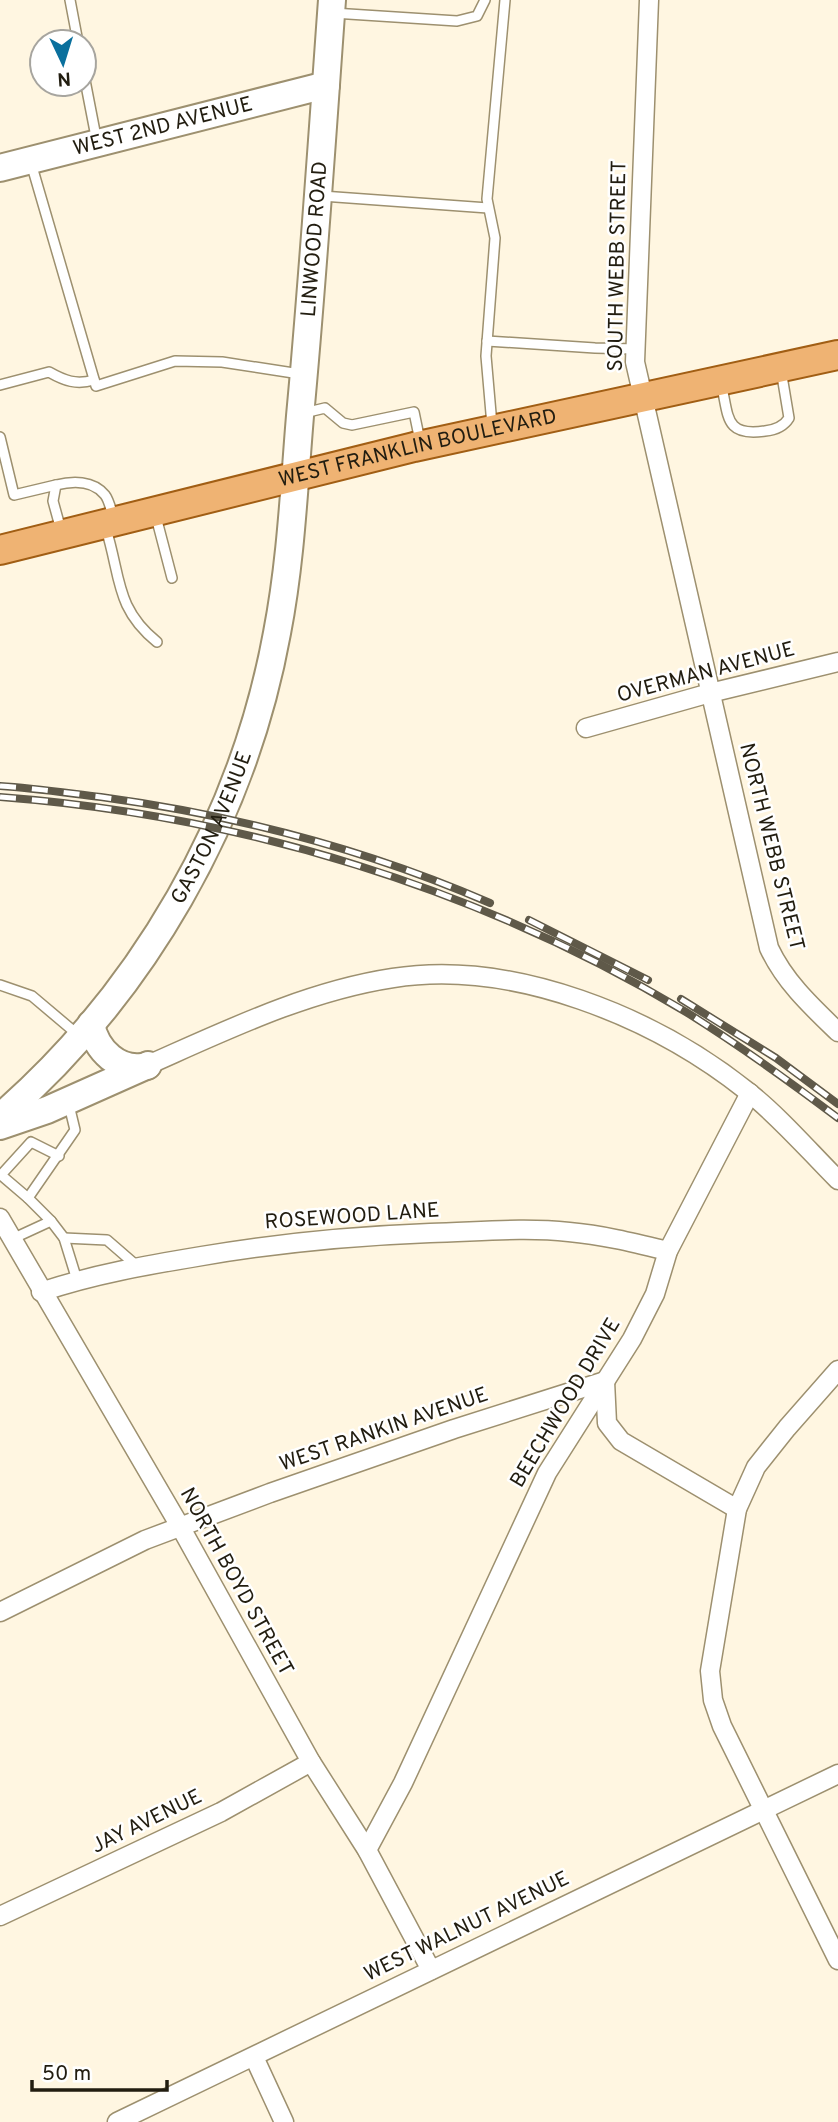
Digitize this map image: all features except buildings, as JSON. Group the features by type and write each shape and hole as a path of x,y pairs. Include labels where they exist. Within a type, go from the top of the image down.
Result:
{"main road":[{"name":"LINWOOD ROAD","path":"295,478 332,7"},
{"name":"WEST 2ND AVENUE","path":"0,168 326,85"},
{"name":"WEST FRANKLIN BOULEVARD","path":"0,550 421,446 838,355"},
{"name":"GASTON AVENUE","path":"4,1121 86,1031 149,949 186,886 243,767 281,612 295,478"},
{"path":"86,1031 109,1057 128,1067 148,1065"},
{"path":"59,1060 94,1081 115,1080"},
{"path":"4,1121 47,1110 148,1065"}],"street":[{"name":"SOUTH WEBB STREET","path":"649,0 635,362 710,693"},
{"name":"OVERMAN AVENUE","path":"586,728 710,693 838,662"},
{"name":"NORTH WEBB STREET","path":"710,693 769,948 779,970 838,1032"},
{"path":"148,1065 249,1021 320,995 391,978 447,974 483,976 536,985 605,1010 711,1064 750,1093 838,1180"},
{"name":"BEECHWOOD DRIVE","path":"367,1850 403,1783 547,1473 632,1339 655,1294 668,1251 750,1093"},
{"name":"NORTH BOYD STREET","path":"0,1218 181,1528 311,1762 367,1850 431,1970"},
{"name":"ROSEWOOD LANE","path":"41,1292 77,1280 139,1267 267,1245 353,1236 509,1230 567,1231 619,1238 668,1251"},
{"path":"838,1370 756,1466 737,1509 710,1671 713,1700 722,1726 838,1961"},
{"path":"605,1381 607,1423 621,1441 737,1509"},
{"name":"WEST RANKIN AVENUE","path":"0,1612 145,1540 454,1429 605,1381"},
{"name":"JAY AVENUE","path":"0,1916 221,1812 311,1762"},
{"name":"WEST WALNUT AVENUE","path":"117,2122 838,1774"},
{"path":"254,2057 284,2122"}],"lane":[{"path":"70,0 75,28"},
{"path":"332,7 457,21 477,16 485,0"},
{"path":"492,430 487,341 495,239 488,208 489,166 505,0"},
{"path":"88,98 97,144"},
{"path":"30,161 96,386 175,361 222,362 304,375"},
{"path":"318,196 488,208"},
{"path":"487,341 636,349"},
{"path":"720,381 731,425 739,432 771,430 786,424 789,418 780,368"},
{"path":"0,385 49,372 67,382 94,380"},
{"path":"300,414 325,408 343,423 352,425 414,412 421,446"},
{"path":"0,437 14,495 68,482 89,483 105,495 128,612 141,629 157,642"},
{"path":"56,485 53,501 63,535"},
{"path":"155,512 172,579"},
{"path":"0,985 32,996 86,1031"},
{"path":"28,1198 59,1157 75,1130 69,1101"},
{"path":"4,1121 31,1142 59,1157"},
{"path":"31,1142 1,1176 28,1198 64,1238 77,1280"},
{"path":"12,1239 51,1221"},
{"path":"64,1238 107,1240 139,1267"}],"railway":[{"path":"0,786 101,797 250,824 396,866 490,903"},
{"path":"0,797 90,806 268,840 356,865 442,894 526,929 607,968 686,1012 838,1118"},
{"path":"529,920 648,980"},
{"path":"681,999 776,1058 838,1104"}]}
